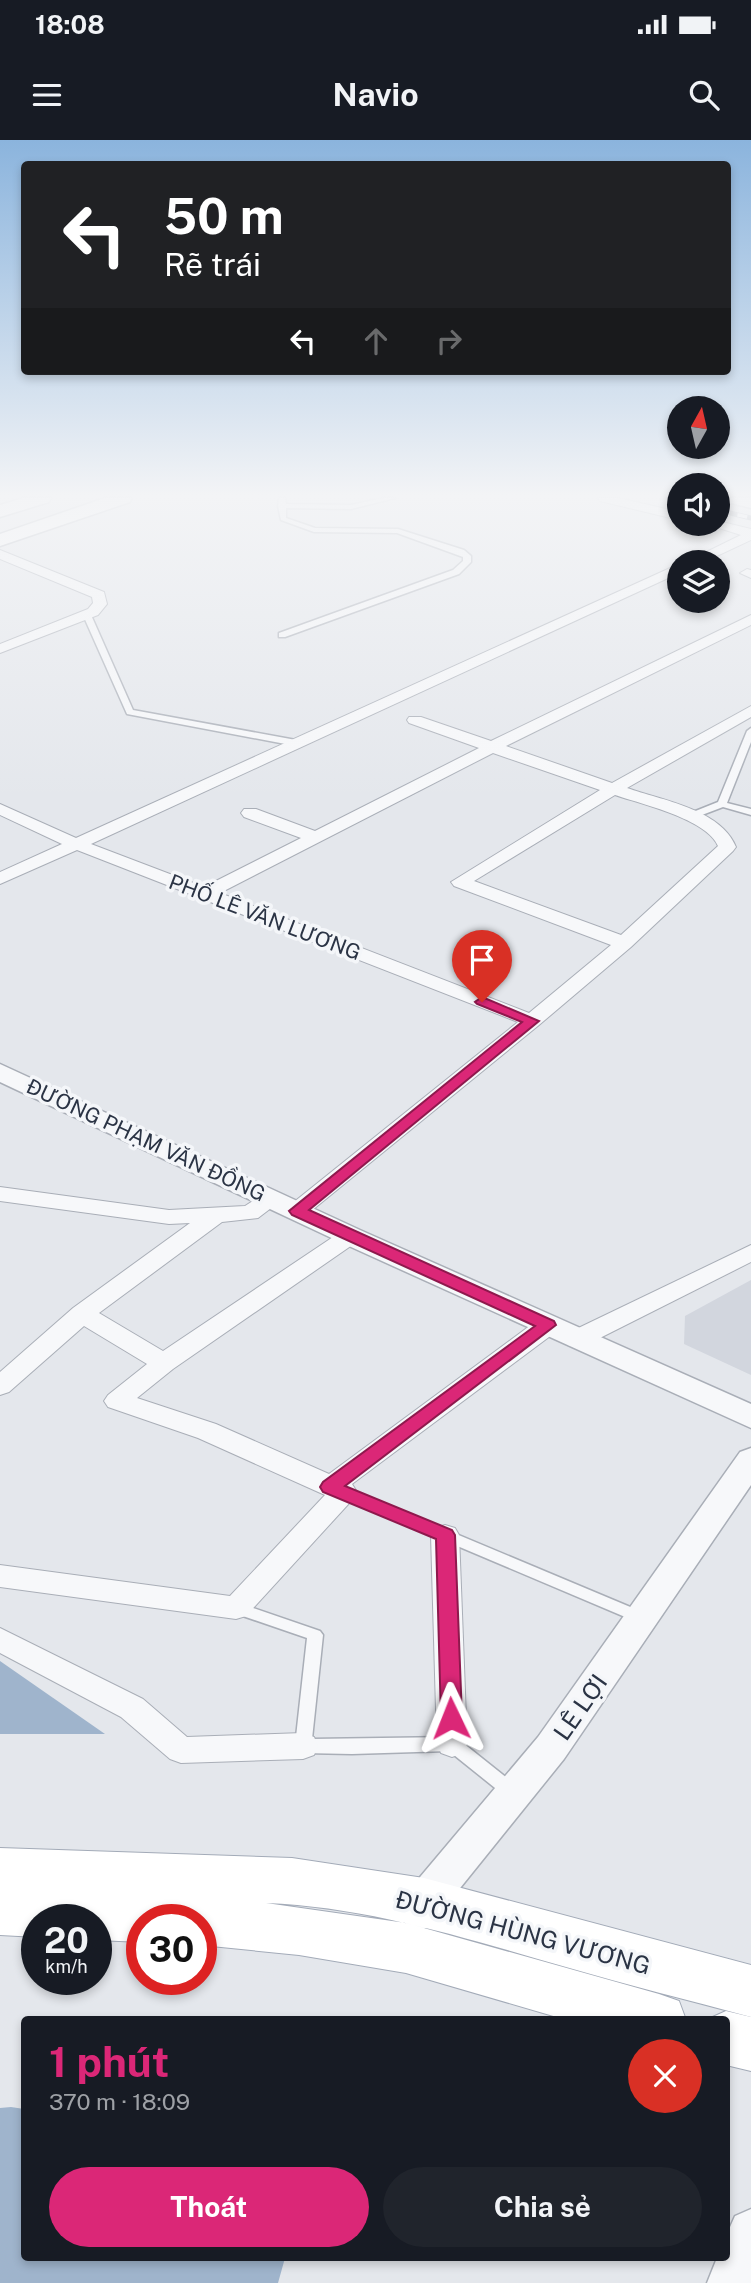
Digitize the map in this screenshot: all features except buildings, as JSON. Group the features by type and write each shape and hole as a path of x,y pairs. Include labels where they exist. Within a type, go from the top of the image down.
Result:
{"main road":[{"name":"ĐƯỜNG HÙNG VƯƠNG","path":"0,1871 292,1881 415,1925 649,2016"},
{"path":"0,1911 126,1917"},
{"name":"ĐƯỜNG HÙNG VƯƠNG","path":"217,1923 299,1931 415,1925 596,1951 751,1990"},
{"path":"730,2039 751,2044"}],"street":[{"path":"0,649 93,612 100,604 99,598"},
{"path":"0,879 613,598"},
{"path":"205,894 492,747 751,619"},
{"path":"624,943 460,882 613,789 751,711"},
{"path":"0,1194 169,1217 250,1213 285,1205 532,1021 624,943 727,847 724,839 713,829 691,816 415,720"},
{"name":"PHỐ LÊ VĂN LƯƠNG","path":"0,809 76,844 532,1021"},
{"path":"250,813 315,838"},
{"name":"ĐƯỜNG PHẠM VĂN ĐỒNG","path":"0,1072 350,1236 751,1417"},
{"path":"0,1386 82,1314 216,1215"},
{"path":"337,1490 207,1431 117,1401 164,1363 350,1236"},
{"path":"577,1339 751,1253"},
{"path":"82,1314 164,1363"},
{"path":"0,1576 236,1608 337,1490 548,1325"},
{"name":"LÊ LỢI","path":"415,1925 551,1748 751,1460"},
{"path":"445,1535 452,1744"},
{"path":"0,1640 132,1708 181,1750 303,1746"},
{"path":"730,2283 751,2232"}],"lane":[{"path":"282,635 384,598"},
{"path":"87,615 130,712 296,743"},
{"path":"722,804 751,731"},
{"path":"691,816 722,804 751,812"},
{"path":"337,1490 642,1618"},
{"path":"236,1608 315,1634 303,1746 452,1744 514,1793"}],"shaded area":[{"path":"751,1280 751,1375 684,1344 685,1316"}],"water":[{"path":"0,1661 105,1734 0,1734"},
{"path":"0,2108 21,2109 21,2261 284,2261 278,2283 0,2283"}],"route":[{"path":"451,1718 445,1535 330,1487 548,1325 297,1211 532,1021 482,1002"}]}
